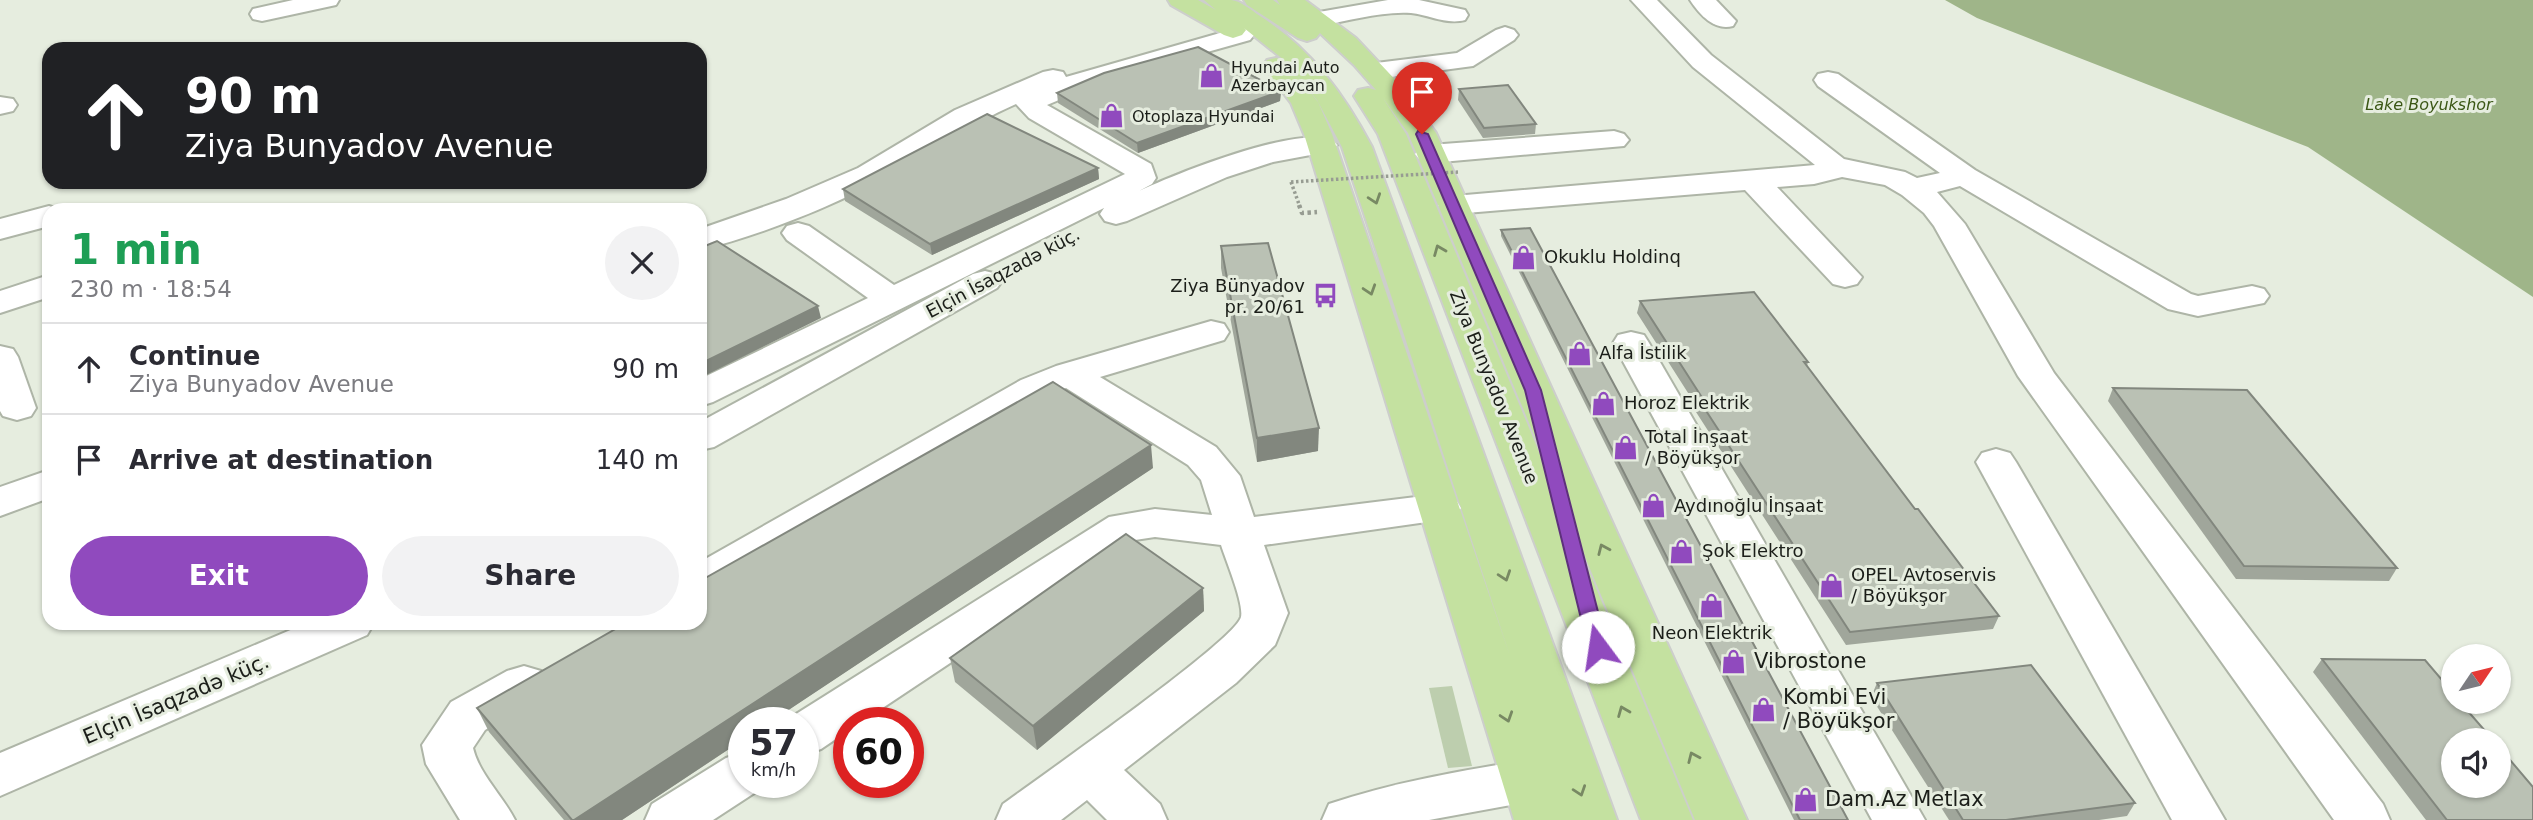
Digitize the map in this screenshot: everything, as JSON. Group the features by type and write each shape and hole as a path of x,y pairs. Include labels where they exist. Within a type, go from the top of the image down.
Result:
{"main road":[{"path":"1180,0 1228,20 1260,26 1298,57 1333,100 1331,139 1440,508 1534,800"},
{"name":"Ziya Bunyadov Avenue","path":"1256,0 1295,24 1313,24 1359,51 1376,71 1446,181 1533,390 1721,820"},
{"path":"1313,24 1372,83 1446,181"},
{"name":"Ziya Bunyadov Avenue","path":"1313,24 1376,105 1392,134 1667,820"},
{"path":"1331,139 1444,399 1591,820"},
{"path":"1533,390 1598,647"},
{"path":"1444,399 1490,664"}],"street":[{"path":"262,14 327,0"},
{"path":"1643,0 1702,61 1835,166 1894,178 1913,188 1934,206 1949,224 2037,376 2364,820"},
{"path":"1702,0 1724,21"},
{"path":"1313,24 1396,6 1412,6 1455,15"},
{"path":"975,130 1030,104 1035,97 1228,20"},
{"path":"707,238 797,206 869,174 965,116 1036,84 1228,20"},
{"path":"1376,71 1464,60 1504,35"},
{"path":"1828,80 1964,176 2180,302 2198,306 2252,296"},
{"path":"707,391 1141,178 1140,170 1039,113 1030,104"},
{"path":"1186,157 1271,131 1331,139"},
{"name":"Elçin İsaqzadə küç.","path":"707,434 964,292 1131,206 1256,156 1331,139"},
{"path":"1446,181 1614,140"},
{"path":"1446,181 1705,163"},
{"path":"1446,181 1763,190 1833,172 1835,166"},
{"path":"1913,188 1964,176"},
{"path":"1763,190 1845,277"},
{"path":"0,229 42,218"},
{"path":"798,233 891,299"},
{"path":"0,303 42,288"},
{"path":"707,578 1034,388 1069,374 1211,332"},
{"path":"1631,343 1899,820"},
{"path":"0,357 18,408"},
{"path":"1022,820 1219,670 1259,633 1265,613 1220,477 1202,456 1069,374"},
{"path":"1996,462 2199,820"},
{"path":"0,502 42,486"},
{"path":"819,725 1124,527 1155,523 1240,533 1440,508"},
{"name":"Elçin İsaqzadə küç.","path":"0,775 335,630"},
{"path":"489,820 451,764 447,745 468,716 560,663"},
{"path":"1089,769 1141,820"},
{"path":"671,820 728,783"},
{"path":"1349,820 1409,802 1443,808 1534,800"}],"path":[{"path":"1302,214 1291,182 1446,181"}],"shaded area":[{"path":"1452,686 1472,766 1448,768 1429,688"}],"water":[{"name":"Lake Boyukshor","path":"1945,0 2533,0 2533,297 2308,147 1977,18"}],"building":[{"path":"1198,47 1281,91 1137,143 1057,93 1104,73"},
{"path":"1508,85 1536,124 1484,128 1459,89"},
{"path":"987,114 1098,168 930,244 843,189"},
{"path":"1530,228 1848,820 1800,820 1501,230"},
{"path":"717,241 818,306 707,361 707,245"},
{"path":"1268,243 1319,428 1257,438 1221,246"},
{"path":"1754,292 1915,509 1918,509 1999,616 1850,632 1699,400 1703,399 1640,301"},
{"path":"1053,382 1151,445 748,707 728,707 728,720 574,820 477,708 614,630 707,630 707,577"},
{"path":"2113,388 2247,390 2397,568 2244,566"},
{"path":"1126,534 1203,588 1033,726 950,658"},
{"path":"2322,659 2425,660 2441,679 2441,714 2470,714 2483,728 2441,728 2441,798 2511,798 2511,761 2533,787 2533,820 2447,820"},
{"path":"2031,665 2135,803 2006,820 1963,820 1877,683"}],"place":[{"name":"Hyundai Auto Azerbaycan","path":"1211,76"},
{"name":"Otoplaza Hyundai","path":"1112,116"},
{"name":"Okuklu Holdinq","path":"1524,257"},
{"name":"Ziya Bünyadov pr. 20/61","path":"1325,296"},
{"name":"Alfa İstilik","path":"1579,353"},
{"name":"Horoz Elektrik","path":"1604,403"},
{"name":"Total İnşaat / Böyükşor","path":"1625,447"},
{"name":"Aydınoğlu İnşaat","path":"1654,506"},
{"name":"Şok Elektro","path":"1682,551"},
{"name":"OPEL Avtoservis / Böyükşor","path":"1831,585"},
{"name":"Neon Elektrik","path":"1712,606"},
{"name":"Vibrostone","path":"1734,661"},
{"name":"Kombi Evi / Böyükşor","path":"1763,709"},
{"name":"Dam.Az Metlax","path":"1805,799"}],"route":[{"path":"1422,134 1533,390 1598,647"}]}
